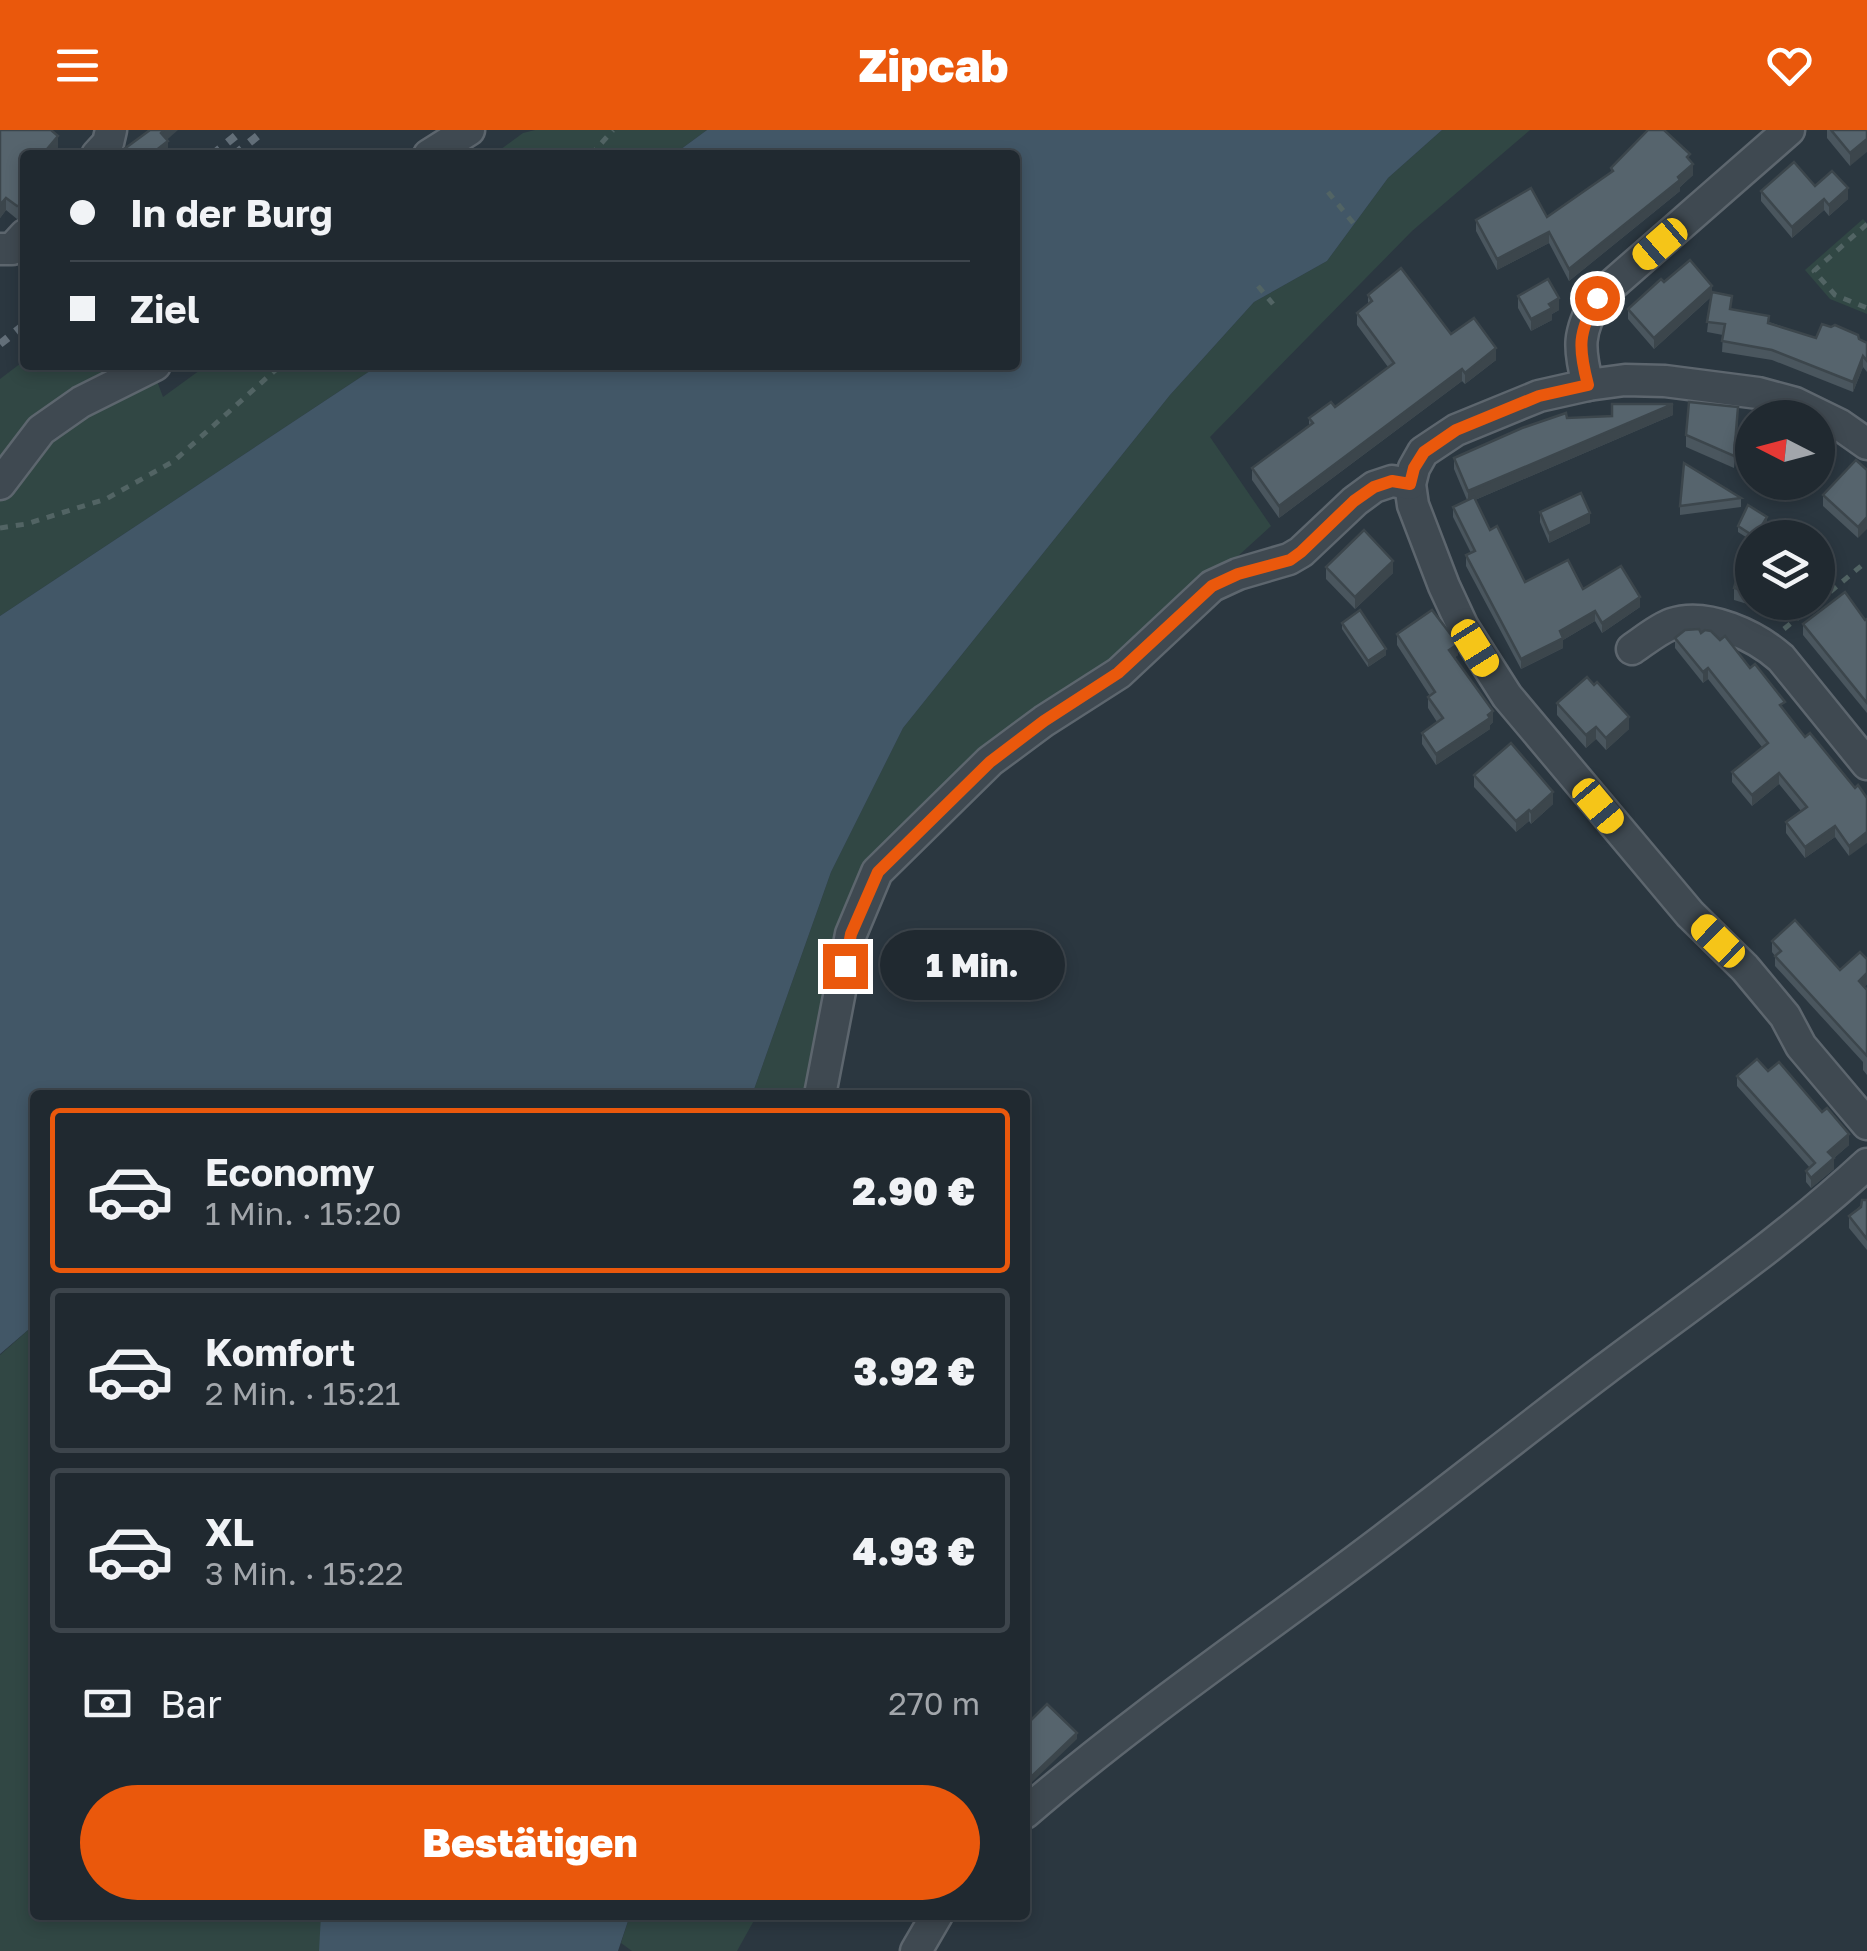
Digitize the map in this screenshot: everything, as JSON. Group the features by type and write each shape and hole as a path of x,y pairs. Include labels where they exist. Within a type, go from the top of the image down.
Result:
{"street":[{"path":"437,150 469,130"},
{"path":"1588,385 1580,353 1584,322 1597,298 1789,130"},
{"path":"0,484 41,430 81,402 145,370"},
{"path":"1867,444 1795,402 1758,392 1625,380 1539,396 1456,430 1424,452 1410,484 1413,506 1444,586 1463,627 1507,696 1690,914 1746,968 1785,1016 1800,1046 1867,1124"},
{"path":"821,1090 851,934 878,872 990,762 1118,673 1212,586 1238,574 1290,560 1374,487 1392,481 1410,484"},
{"path":"1632,649 1674,623 1715,624 1747,634 1766,644 1795,674 1867,764"},
{"path":"1030,1809 1105,1746 1781,1239 1867,1164"},
{"path":"916,1951 934,1920"}],"path":[{"path":"595,150 612,130"},
{"path":"1328,192 1354,224"},
{"path":"1867,224 1814,270 1835,295 1867,308"},
{"path":"1258,286 1274,304"},
{"path":"0,528 26,524 106,499 174,460 275,370"},
{"path":"1835,587 1867,561"},
{"path":"1766,644 1795,620"}],"green space":[{"path":"707,130 680,150 500,150 523,133"},
{"path":"1442,130 1530,130 1412,231 1210,437 1271,526 1137,648 923,812 919,808 873,866 811,1090 754,1090 831,872 903,728 1170,395 1254,302 1327,261 1388,178"},
{"path":"1863,219 1867,223 1867,314 1830,299 1805,270"},
{"path":"20,364 20,370 153,370 163,397 200,370 371,370 0,616 0,379"},
{"path":"30,1328 30,1920 338,1920 335,1951 0,1951 0,1355"},
{"path":"628,1920 754,1920 737,1951 632,1951 621,1943"}],"water":[{"path":"707,130 1442,130 1388,178 1327,261 1254,302 1170,395 903,728 831,872 754,1090 30,1090 30,1328 0,1354 0,616 371,370 1020,370 1020,150 680,150"},
{"path":"321,1920 628,1920 618,1951 319,1951"}],"building":[{"path":"0,130 51,130 58,136 46,150 20,150 20,206 6,198 0,205"},
{"path":"150,130 164,130 161,133 168,141 156,150 123,150"},
{"path":"1648,130 1664,130 1690,154 1687,157 1693,164 1678,177 1680,180 1569,269 1549,232 1497,259 1476,220 1531,188 1547,217 1613,171 1611,168"},
{"path":"1831,130 1867,130 1867,139 1850,153"},
{"path":"1794,162 1815,186 1832,171 1848,188 1829,205 1824,199 1792,227 1761,191"},
{"path":"1690,260 1712,286 1654,338 1628,309 1661,279 1664,282"},
{"path":"1401,268 1451,334 1474,318 1496,348 1465,373 1462,369 1279,506 1252,468 1313,423 1309,418 1331,402 1335,407 1394,363 1357,313 1372,301 1368,295"},
{"path":"1548,279 1559,298 1549,304 1552,308 1531,319 1518,296"},
{"path":"1712,292 1732,296 1730,309 1769,316 1768,323 1816,338 1822,324 1858,335 1867,343 1867,361 1863,356 1853,382 1772,350 1722,341 1725,324 1707,322"},
{"path":"1689,402 1735,407 1734,456 1686,435"},
{"path":"1612,404 1673,404 1468,491 1454,458 1566,413 1567,418 1612,416"},
{"path":"1856,460 1867,470 1867,517 1858,527 1828,500 1835,500 1835,482"},
{"path":"1684,463 1735,494 1735,499 1680,506"},
{"path":"1581,493 1590,513 1549,533 1540,512"},
{"path":"1474,497 1490,530 1497,526 1525,582 1568,560 1583,589 1621,566 1640,597 1602,623 1595,611 1560,631 1563,638 1521,659 1466,555 1475,551 1453,507"},
{"path":"1748,505 1767,517 1765,520 1741,520"},
{"path":"1364,530 1393,561 1355,597 1326,567"},
{"path":"1845,592 1867,619 1867,703 1803,624 1808,620 1835,620 1835,600"},
{"path":"1360,610 1386,649 1368,661 1342,623"},
{"path":"1432,610 1458,644 1449,650 1493,711 1488,715 1490,718 1436,754 1422,733 1443,718 1428,697 1435,692 1397,634"},
{"path":"1699,629 1701,633 1711,631 1720,640 1725,636 1750,668 1755,664 1785,702 1780,705 1805,737 1810,733 1867,798 1867,832 1849,846 1835,826 1805,847 1786,822 1807,807 1779,773 1752,795 1732,772 1768,743 1708,668 1703,672 1675,638 1685,630"},
{"path":"1587,677 1594,685 1597,682 1629,717 1606,738 1596,727 1586,735 1557,703"},
{"path":"1511,743 1553,792 1516,821 1474,775"},
{"path":"1795,920 1840,970 1860,952 1867,959 1867,973 1859,981 1867,990 1867,1056 1775,956 1781,951 1772,941"},
{"path":"1757,1059 1768,1071 1779,1062 1822,1112 1827,1108 1849,1134 1828,1152 1834,1158 1811,1178 1806,1171 1815,1163 1737,1076"},
{"path":"1862,1200 1867,1200 1867,1239 1849,1216 1861,1207"},
{"path":"1047,1704 1077,1733 1030,1778 1030,1721"}],"railway":[{"path":"218,150 243,130"},
{"path":"240,150 265,130"},
{"path":"0,344 20,328"}],"route":[{"path":"845,966 851,934 878,872 990,762 1118,673 1212,586 1238,574 1290,560 1374,487 1392,481 1410,484 1424,452 1456,430 1539,396 1588,385 1580,353 1584,322 1597,298"}]}
